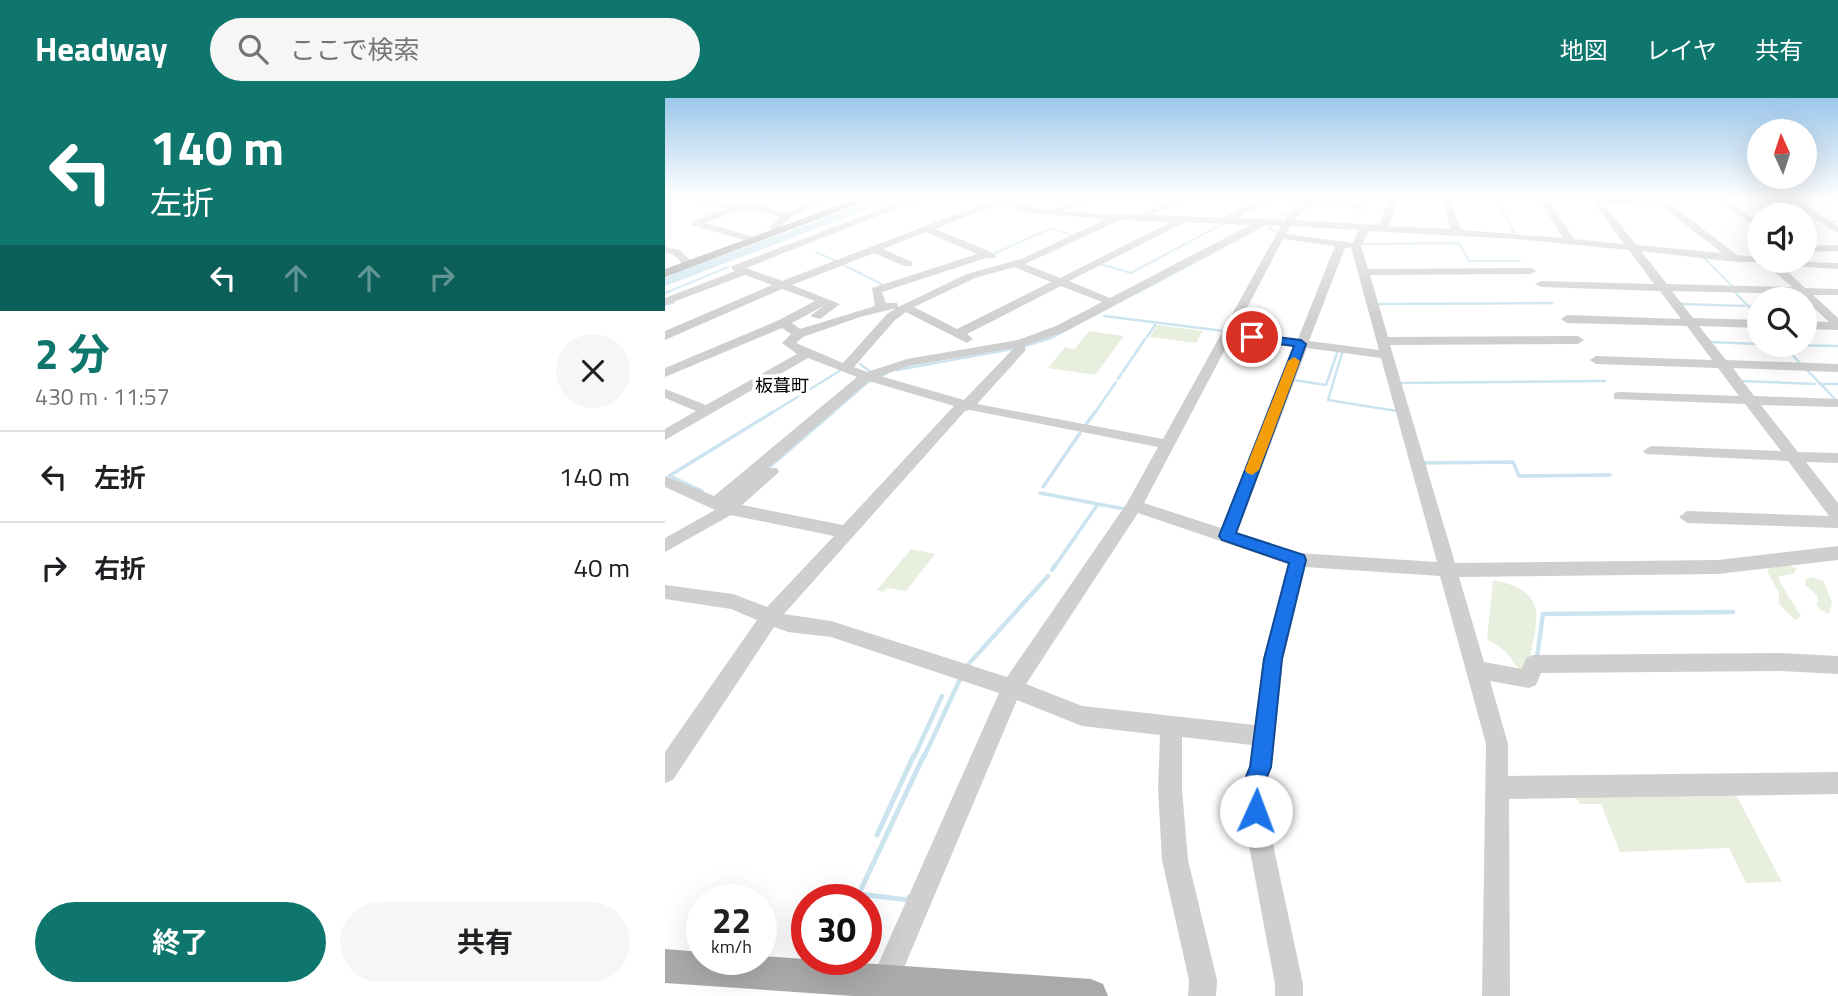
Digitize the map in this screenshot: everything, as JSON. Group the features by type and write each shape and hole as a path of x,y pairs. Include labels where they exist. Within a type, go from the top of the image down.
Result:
{"main road":[{"path":"667,270 760,238"},
{"path":"665,966 881,988 1090,996"}],"street":[{"path":"747,238 754,240"},
{"path":"665,373 782,322 810,315 823,301 736,268 814,238"},
{"path":"665,336 782,285 903,238"},
{"path":"948,238 1111,302"},
{"path":"846,368 891,317 906,307 971,276 1015,264 1073,238"},
{"path":"957,334 1148,238"},
{"path":"665,546 721,506 875,378 907,363 1036,339 1237,238"},
{"path":"881,988 1011,688 1134,506 1279,238"},
{"path":"1295,238 1356,246"},
{"path":"1360,238 1356,246 1363,272 1497,744 1496,996"},
{"path":"1519,238 1747,260"},
{"path":"1568,238 1571,242"},
{"path":"1626,238 1838,515"},
{"path":"1708,238 1736,260"},
{"path":"1227,536 1341,244"},
{"path":"1817,249 1838,248"},
{"path":"874,249 908,264"},
{"path":"665,250 676,252 689,264"},
{"path":"881,307 876,290 987,254"},
{"path":"1817,257 1834,266"},
{"path":"665,302 746,271"},
{"path":"1363,272 1531,271"},
{"path":"1782,273 1798,287"},
{"path":"1541,284 1747,289"},
{"path":"1817,291 1838,292"},
{"path":"987,349 897,304 799,334 788,343 806,354 964,407 1167,444"},
{"path":"1817,305 1838,325"},
{"path":"810,315 833,323"},
{"path":"1567,319 1747,324"},
{"path":"782,322 799,334"},
{"path":"1817,325 1838,325"},
{"path":"1228,334 1301,344 1385,348 1579,340"},
{"path":"665,772 769,618 1020,349"},
{"path":"665,435 806,354"},
{"path":"1596,360 1838,368"},
{"path":"665,393 707,411"},
{"path":"1619,396 1838,403"},
{"path":"1651,450 1838,458"},
{"path":"665,481 721,506 847,532"},
{"path":"1134,506 1298,560 1448,570 1718,567 1838,553"},
{"path":"1687,517 1838,522"},
{"path":"1289,996 1271,884 1258,835 1253,786 1261,767 1273,659 1298,560"},
{"path":"665,592 733,602 787,624 831,629 1011,688 1082,716 1171,728 1263,736"},
{"path":"1476,670 1529,678 1533,664 1781,662 1838,665"},
{"path":"1171,728 1170,789 1175,860 1203,981 1202,996"},
{"path":"1497,788 1838,783"}],"green space":[{"path":"1157,325 1203,331 1196,343 1150,337"},
{"path":"1089,331 1124,336 1095,375 1048,368 1065,347 1075,349"},
{"path":"911,549 935,554 906,591 887,588 883,592 877,590"},
{"path":"1786,564 1797,569 1793,574 1779,576 1779,581 1801,616 1795,620 1779,604 1779,593 1767,571 1770,566"},
{"path":"1811,577 1823,581 1832,602 1829,614 1820,610 1816,602 1819,601 1817,595 1805,585 1806,579"},
{"path":"1493,580 1512,585 1525,592 1533,601 1536,624 1528,670 1520,671 1502,649 1487,640"},
{"path":"1733,789 1782,882 1746,883 1729,848 1620,852 1601,804 1580,804 1576,798"}],"water":[{"path":"771,238 792,238 665,286 665,278"}],"waterway":[{"path":"993,254 1030,238"},
{"path":"1100,264 1131,273 1196,238"},
{"path":"1137,293 1241,238"},
{"path":"1362,244 1459,243 1469,261 1520,261"},
{"path":"816,252 836,261"},
{"path":"1704,258 1733,287"},
{"path":"842,264 885,286"},
{"path":"670,291 665,293 728,267"},
{"path":"897,370 1018,348 1051,338 1140,291"},
{"path":"1734,291 1747,305"},
{"path":"665,305 674,302"},
{"path":"1377,304 1552,303"},
{"path":"1681,304 1744,306"},
{"path":"1104,316 1224,331"},
{"path":"1147,337 1155,325"},
{"path":"1118,379 1145,339"},
{"path":"1710,342 1747,344"},
{"path":"1817,346 1838,346"},
{"path":"1293,380 1326,385 1337,353"},
{"path":"1342,353 1328,400 1397,411"},
{"path":"1794,357 1800,363"},
{"path":"860,364 871,372"},
{"path":"1806,369 1821,384"},
{"path":"770,414 841,370"},
{"path":"831,414 868,382 889,372"},
{"path":"1400,383 1605,381"},
{"path":"1741,381 1815,384"},
{"path":"1094,414 1116,382"},
{"path":"1821,384 1838,384"},
{"path":"1821,384 1836,400"},
{"path":"669,476 773,412"},
{"path":"767,469 833,412"},
{"path":"1084,427 1095,412"},
{"path":"1043,487 1080,433"},
{"path":"1423,463 1513,462 1519,476 1610,475"},
{"path":"672,477 702,491"},
{"path":"1040,493 1098,504"},
{"path":"1055,566 1098,504"},
{"path":"1098,504 1125,509"},
{"path":"1052,570 1056,564"},
{"path":"965,668 1048,576"},
{"path":"1537,657 1543,614 1733,612"},
{"path":"924,757 961,677"},
{"path":"914,757 942,696"},
{"path":"877,835 914,755"},
{"path":"864,884 924,755"},
{"path":"882,897 908,900 909,897"}],"slow traffic":[{"path":"1252,470 1294,361"}],"district":[{"name":"板葺町","path":"782,385"}],"route":[{"path":"1252,337 1301,344 1227,536 1298,560 1273,659 1261,767 1253,786 1256,811"}]}
